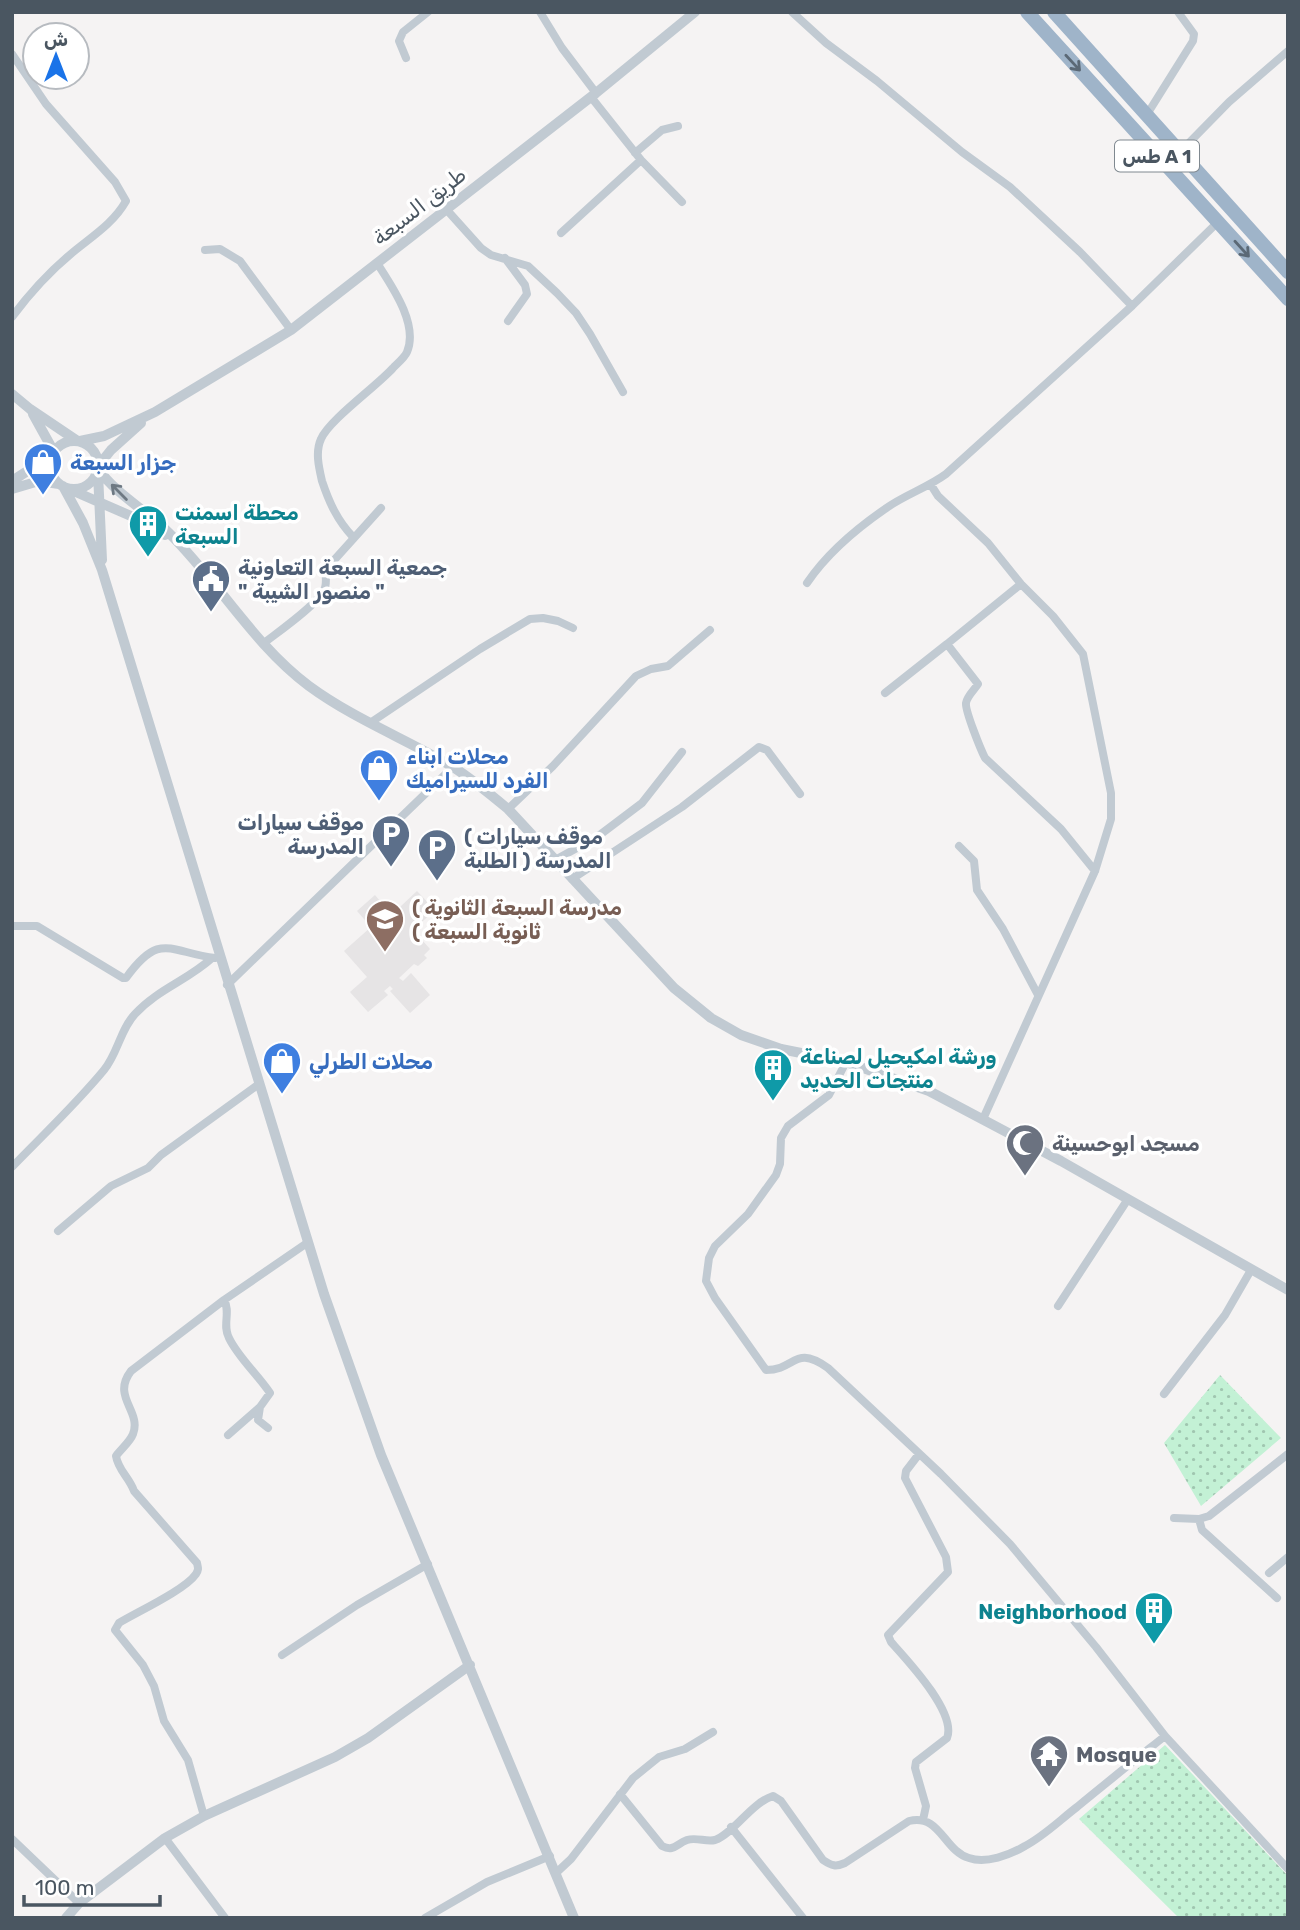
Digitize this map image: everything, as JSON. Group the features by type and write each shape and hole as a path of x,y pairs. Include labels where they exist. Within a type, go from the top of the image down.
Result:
{"highway":[{"name":"طس A 1","path":"1027,12 1287,296"},
{"name":"طس A 1","path":"1054,12 1288,272"}],"street":[{"path":"406,58 399,41 403,32 428,12"},
{"path":"540,12 593,95 638,157 682,202"},
{"name":"طريق السبعة","path":"155,412 291,330 593,95 695,12"},
{"path":"792,12 826,43 1010,187 1080,252 1132,306"},
{"path":"1146,116 1193,41 1194,34 1178,12"},
{"path":"1179,153 1230,102 1288,51"},
{"path":"12,54 46,104 115,182 126,201 109,223 52,271 12,317"},
{"path":"561,233 662,130 678,126"},
{"path":"446,209 481,248 491,255 528,266 576,313 623,392"},
{"path":"807,583 820,564 885,509 946,474 1132,306 1218,222"},
{"path":"205,250 220,249 240,261 291,330"},
{"path":"505,258 525,285 527,294 508,321"},
{"path":"353,537 340,522 327,499 319,472 317,452 325,432 407,353 410,338 405,313 399,297 377,263"},
{"path":"12,394 30,409 94,450 98,469 102,570"},
{"path":"30,409 53,454 51,470 83,523 102,570 216,958 228,985 307,1243 382,1455 574,1918"},
{"path":"12,481 53,454 61,444 104,436 155,412"},
{"path":"12,489 39,481 76,489 85,486 93,481 98,469 125,436 155,412"},
{"path":"98,469 118,492 158,522 180,544 264,643 309,685 370,723 453,767 508,809 674,988 711,1018 741,1034 781,1049 846,1062 929,1091 1288,1290"},
{"path":"931,485 938,496 988,543 1083,654 1111,793 1111,819 1095,871 983,1119"},
{"path":"63,486 140,520 180,544"},
{"path":"264,643 319,597 326,585 327,568 381,508"},
{"path":"885,693 1021,584"},
{"path":"370,723 530,619 558,621 573,628"},
{"path":"508,809 553,766 636,676 644,671 668,666 710,630"},
{"path":"947,645 977,680 978,686 968,697 966,706 978,746 985,758 1061,829 1095,871"},
{"path":"572,879 682,807 759,747 767,750 800,794"},
{"path":"555,860 597,837 642,803 681,752"},
{"path":"228,985 453,767"},
{"path":"959,846 975,864 976,890 1003,929 1038,995"},
{"path":"12,926 37,926 123,978 127,978 145,955 158,948 168,947 216,958"},
{"path":"12,1167 105,1069 121,1034 136,1012 159,992 216,958"},
{"path":"846,1062 829,1095 788,1126 781,1138 780,1164 776,1175 748,1214 715,1246 706,1271 706,1281 715,1298 766,1370 804,1357 812,1358 828,1368 1010,1544 1096,1647 1165,1736 1288,1869"},
{"path":"58,1231 111,1186 148,1168 161,1155 259,1084"},
{"path":"1058,1306 1128,1199"},
{"path":"204,1816 188,1760 164,1721 154,1686 143,1665 115,1630 119,1622 195,1576 198,1568 197,1563 134,1491 130,1480 117,1466 116,1456 134,1432 132,1414 124,1394 126,1377 224,1300 307,1243"},
{"path":"1164,1394 1225,1315 1251,1270"},
{"path":"224,1300 228,1307 225,1327 229,1339 270,1393 260,1406 228,1435"},
{"path":"260,1406 258,1420 268,1428"},
{"path":"919,1454 906,1471 905,1478 946,1557 948,1572 888,1635 936,1699 949,1725 947,1738 916,1762 915,1768 926,1806 923,1820"},
{"path":"1174,1518 1199,1519 1209,1516 1288,1454"},
{"path":"1199,1519 1202,1530 1277,1598"},
{"path":"1269,1573 1288,1557"},
{"path":"282,1655 357,1605 428,1564"},
{"path":"12,1839 74,1913 165,1838 204,1816 335,1758 368,1738 470,1665"},
{"path":"556,1873 633,1778 659,1757 685,1749 713,1732"},
{"path":"620,1794 666,1848 674,1848 690,1839 716,1839 768,1797 777,1797 823,1860 837,1867 909,1821 923,1820 935,1825 964,1857 987,1860 1006,1855 1038,1838 1165,1736"},
{"path":"731,1828 803,1918"},
{"path":"165,1838 225,1918"},
{"path":"425,1918 487,1882 550,1856"}],"shaded area":[{"name":"( مدرسة السبعة الثانوية ( ثانوية السبعة","path":"417,891 435,910 413,930 430,949 424,955 427,958 418,966 414,964 399,978 403,981 411,973 430,995 410,1013 390,991 393,989 390,986 384,991 388,995 368,1012 350,992 367,977 344,951 371,927 357,911 375,895 385,907 400,907"}],"green space":[{"path":"1220,1375 1281,1438 1201,1506 1164,1443"},
{"path":"1165,1745 1288,1876 1288,1918 1179,1918 1079,1819"}],"place":[{"name":"جزار السبعة","path":"43,496"},
{"name":"محطة اسمنت السبعة","path":"148,558"},
{"name":"جمعية السبعة التعاونية \" منصور الشيبة \"","path":"211,613"},
{"name":"محلات ابناء الفرد للسيراميك","path":"379,802"},
{"name":"موقف سيارات المدرسة","path":"391,868"},
{"name":"( موقف سيارات المدرسة ( الطلبة","path":"437,882"},
{"name":"( مدرسة السبعة الثانوية ( ثانوية السبعة","path":"385,953"},
{"name":"محلات الطرلي","path":"282,1095"},
{"name":"ورشة امكيحيل لصناعة منتجات الحديد","path":"773,1102"},
{"name":"مسجد ابوحسينة","path":"1025,1177"},
{"name":"Neighborhood","path":"1154,1645"},
{"name":"Mosque","path":"1049,1788"}]}
